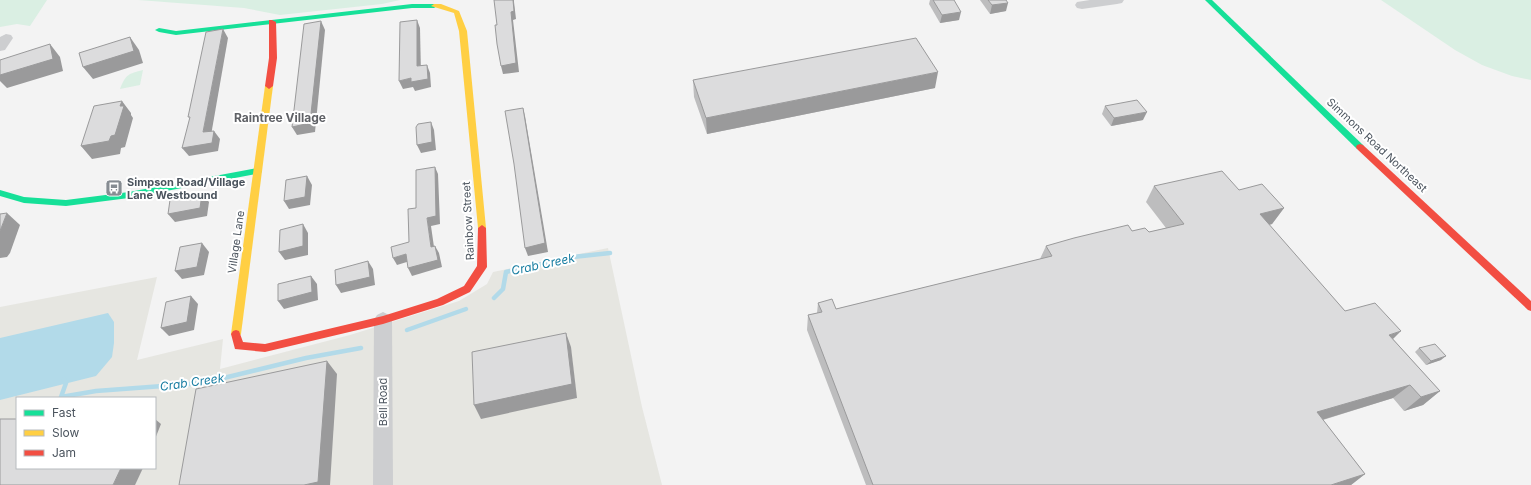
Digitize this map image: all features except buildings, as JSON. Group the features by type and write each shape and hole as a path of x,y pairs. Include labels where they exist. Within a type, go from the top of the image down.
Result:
{"street":[{"path":"1082,5 1117,0"},
{"name":"Simmons Road Northeast","path":"1208,0 1531,306"},
{"name":"Rainbow Street","path":"239,346 265,348 383,320 440,302 467,289 482,267 482,226 463,31 457,12 441,6 412,6 272,22"},
{"path":"159,30 176,32 272,22"},
{"name":"Village Lane","path":"239,346 235,331 273,58 272,22"},
{"path":"0,193 24,200 66,203 129,195 258,171"},
{"name":"Bell Road","path":"383,320 383,485"}],"shaded area":[{"path":"608,248 642,407 662,485 0,485 0,307 157,277 137,360 223,339 220,369 350,335 459,301 487,284 493,272"}],"green space":[{"path":"0,0 47,0 30,26 17,24 0,27"},
{"path":"138,0 400,0 382,4 280,15 244,8"},
{"path":"1381,0 1531,0 1531,80 1512,76 1482,65 1455,50"},
{"path":"143,70 140,85 120,89 128,75"}],"water":[{"path":"108,313 114,322 112,357 96,376 0,400 0,338"}],"waterway":[{"name":"Crab Creek","path":"494,298 503,289 506,272 573,257 610,253"},
{"name":"Crab Creek","path":"407,330 466,309"},
{"name":"Crab Creek","path":"64,379 66,383 61,397 96,391 203,383 306,358 361,348"}],"traffic: fast":[{"path":"1208,0 1360,147"},
{"path":"159,30 176,33 412,6 434,6"},
{"path":"0,193 24,200 66,203 129,195 258,171"}],"traffic: slow":[{"path":"434,6 441,6 457,12 463,31 482,228"},
{"path":"236,334 269,86"}],"traffic: jam":[{"path":"269,86 273,58 272,22"},
{"path":"1360,147 1531,307"},
{"path":"236,334 239,346 265,348 383,320 440,302 467,289 482,267 482,228"}],"place":[{"name":"Simpson Road/Village Lane Westbound","path":"114,188"}],"district":[{"name":"Raintree Village","path":"280,117"}]}
